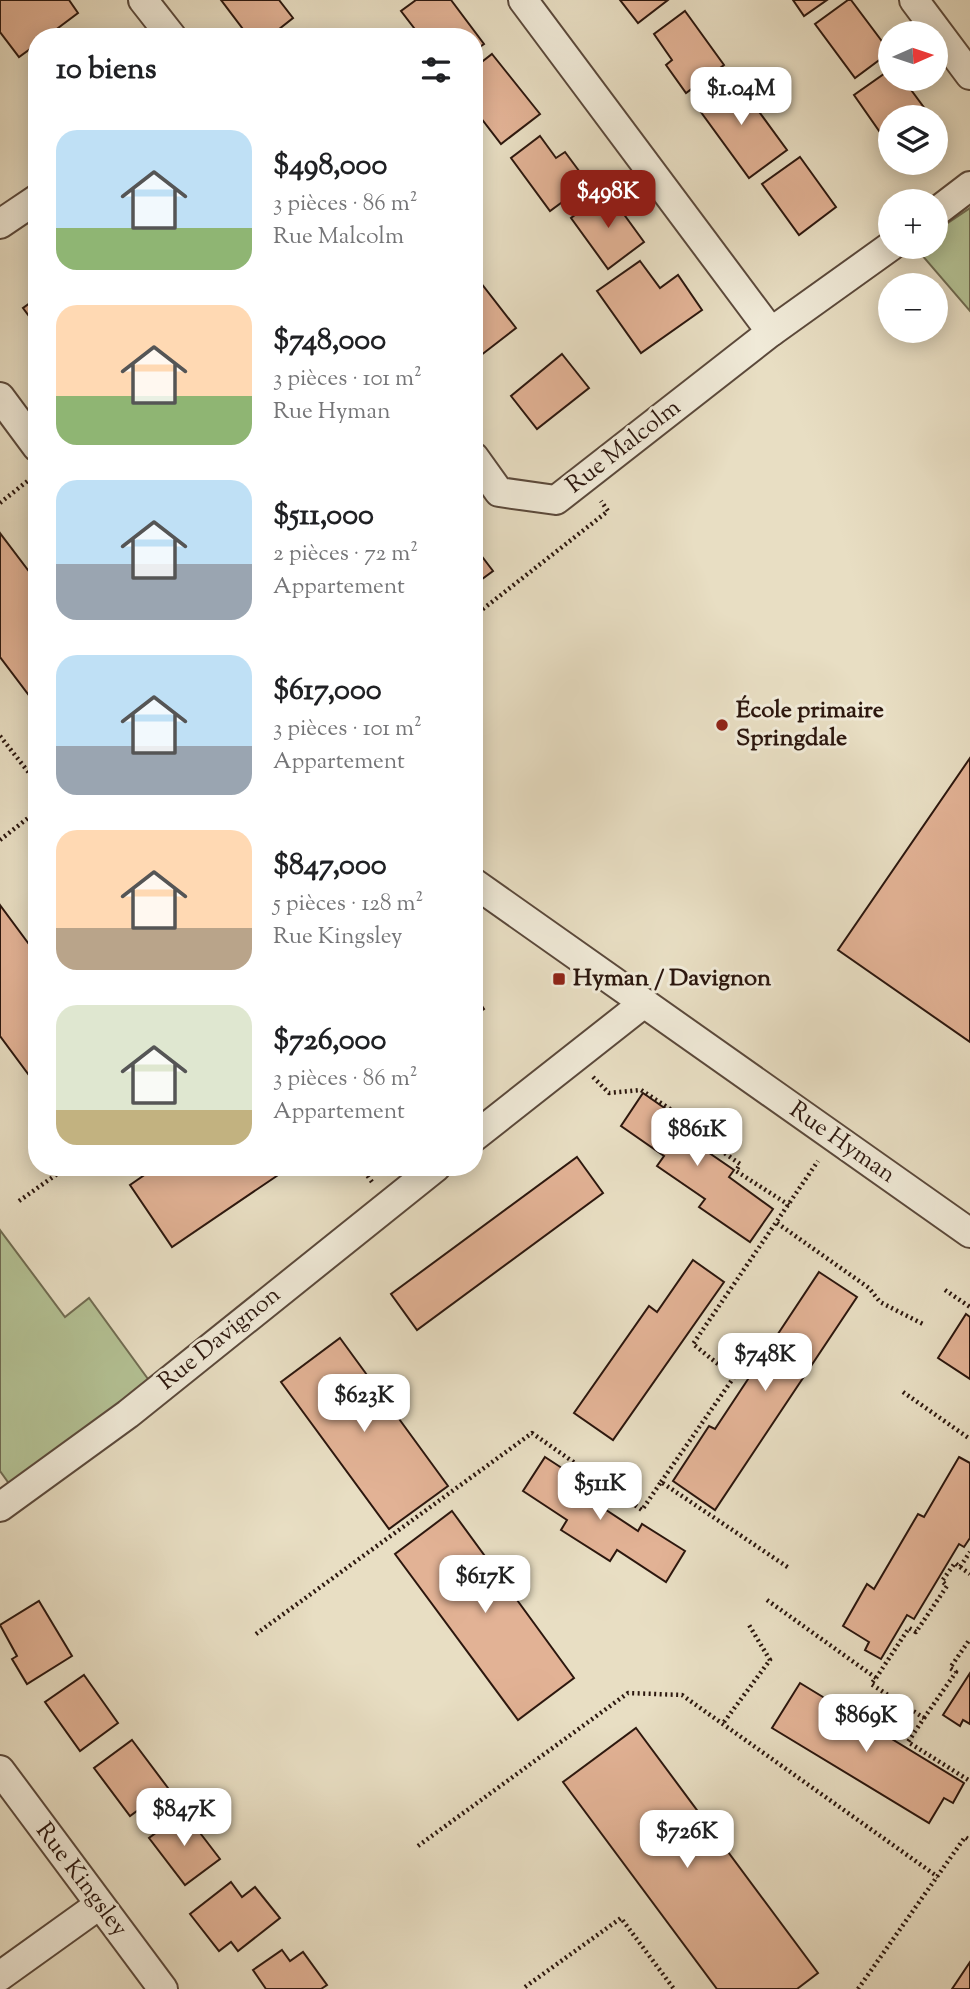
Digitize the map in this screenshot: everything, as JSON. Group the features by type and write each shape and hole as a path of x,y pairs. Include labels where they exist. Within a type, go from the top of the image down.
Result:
{"street":[{"path":"144,0 165,28"},
{"path":"523,0 771,332"},
{"path":"914,0 970,75"},
{"path":"948,203 970,186"},
{"path":"0,224 28,205"},
{"name":"Rue Malcolm","path":"483,470 499,492 556,500 771,332 878,255"},
{"path":"0,397 28,435"},
{"name":"Rue Hyman","path":"483,889 970,1233"},
{"path":"483,1130 644,1003"},
{"name":"Rue Davignon","path":"0,1507 128,1414 425,1176"},
{"name":"Rue Kingsley","path":"0,1770 163,1989"},
{"path":"0,1976 99,1905"}],"path":[{"path":"483,609 608,511 584,478"},
{"path":"0,503 28,481"},
{"path":"0,736 28,772"},
{"path":"0,840 28,818"},
{"path":"590,1074 609,1093 641,1090 652,1097 696,1126 693,1132 740,1164 736,1171 789,1205"},
{"path":"256,1634 532,1433 642,1510 734,1377 693,1344 834,1137"},
{"path":"19,1201 54,1176"},
{"path":"777,1223 869,1288 880,1302 923,1324"},
{"path":"946,1290 970,1307"},
{"path":"903,1392 970,1439"},
{"path":"661,1482 789,1568"},
{"path":"960,1567 970,1552"},
{"path":"924,1718 871,1684 909,1628 916,1632 947,1586 942,1581 955,1563 970,1574"},
{"path":"767,1600 876,1678"},
{"path":"724,1722 770,1660 749,1625"},
{"path":"970,1639 950,1668 956,1672 908,1742 970,1781"},
{"path":"418,1846 628,1693 682,1695 724,1722 938,1877"},
{"path":"858,1989 965,1837 970,1840"},
{"path":"525,1987 621,1918 674,1989"}],"green space":[{"path":"970,208 970,311 948,285 948,273 937,273 925,259 948,259 948,223"},
{"path":"0,1230 65,1317 89,1298 156,1390 18,1496 0,1471"}],"building":[{"path":"0,0 69,0 78,13 58,28 28,28 28,50 19,57 0,32"},
{"path":"221,0 279,0 293,18 280,28 242,28"},
{"path":"416,0 451,0 472,28 414,28 401,11"},
{"path":"620,0 668,0 638,23"},
{"path":"793,0 827,0 804,16"},
{"path":"851,0 878,36 878,61 855,78 815,24"},
{"path":"685,11 724,65 686,93 666,65 672,60 654,34"},
{"path":"492,54 540,114 501,144 483,121 483,61"},
{"path":"733,76 787,150 749,178 695,104"},
{"path":"878,78 878,91 912,91 922,105 878,105 878,129 854,95"},
{"path":"540,136 556,158 565,152 588,183 550,211 511,158"},
{"path":"800,157 836,207 799,235 762,184"},
{"path":"607,191 644,242 608,269 571,218"},
{"path":"640,261 660,288 678,275 702,310 641,353 597,291"},
{"path":"483,286 516,328 483,354"},
{"path":"562,354 589,388 537,429 511,396"},
{"path":"0,533 28,570 28,694 0,657"},
{"path":"483,558 493,571 483,578"},
{"path":"970,758 970,1042 838,950"},
{"path":"0,905 28,943 28,1074 0,1036"},
{"path":"643,1093 693,1128 686,1137 734,1170 729,1177 773,1209 750,1242 699,1207 705,1199 657,1166 664,1156 621,1126"},
{"path":"577,1157 603,1193 417,1330 391,1294"},
{"path":"143,1176 277,1176 172,1247 130,1185"},
{"path":"693,1260 724,1282 613,1440 574,1413 649,1306 657,1312"},
{"path":"819,1272 857,1297 715,1510 673,1481 709,1426 715,1429"},
{"path":"966,1314 970,1317 970,1379 938,1358"},
{"path":"340,1338 448,1486 389,1529 281,1382"},
{"path":"545,1457 597,1491 591,1500 638,1531 642,1524 685,1551 666,1582 617,1550 610,1561 561,1530 567,1520 523,1491"},
{"path":"959,1457 970,1463 970,1538 964,1547 959,1544 914,1619 907,1615 881,1659 865,1650 869,1642 843,1626 867,1584 874,1589 918,1514 924,1517"},
{"path":"452,1511 574,1678 518,1720 395,1554"},
{"path":"39,1601 72,1656 27,1684 12,1659 17,1656 0,1625"},
{"path":"970,1673 970,1724 963,1720 960,1726 943,1715"},
{"path":"84,1675 118,1723 80,1751 45,1702"},
{"path":"800,1683 964,1783 953,1803 944,1798 929,1823 772,1728"},
{"path":"636,1728 818,1973 797,1989 717,1989 563,1782"},
{"path":"132,1740 168,1788 130,1816 94,1768"},
{"path":"184,1812 220,1859 185,1885 149,1838"},
{"path":"231,1882 242,1897 255,1887 280,1918 238,1951 231,1942 219,1951 190,1914"},
{"path":"282,1950 290,1961 303,1952 327,1985 321,1989 266,1989 253,1970"},
{"path":"970,1962 970,1989 952,1989"}],"place":[{"name":"École primaire Springdale","path":"722,725"},
{"name":"Hyman / Davignon","path":"559,979"}]}
